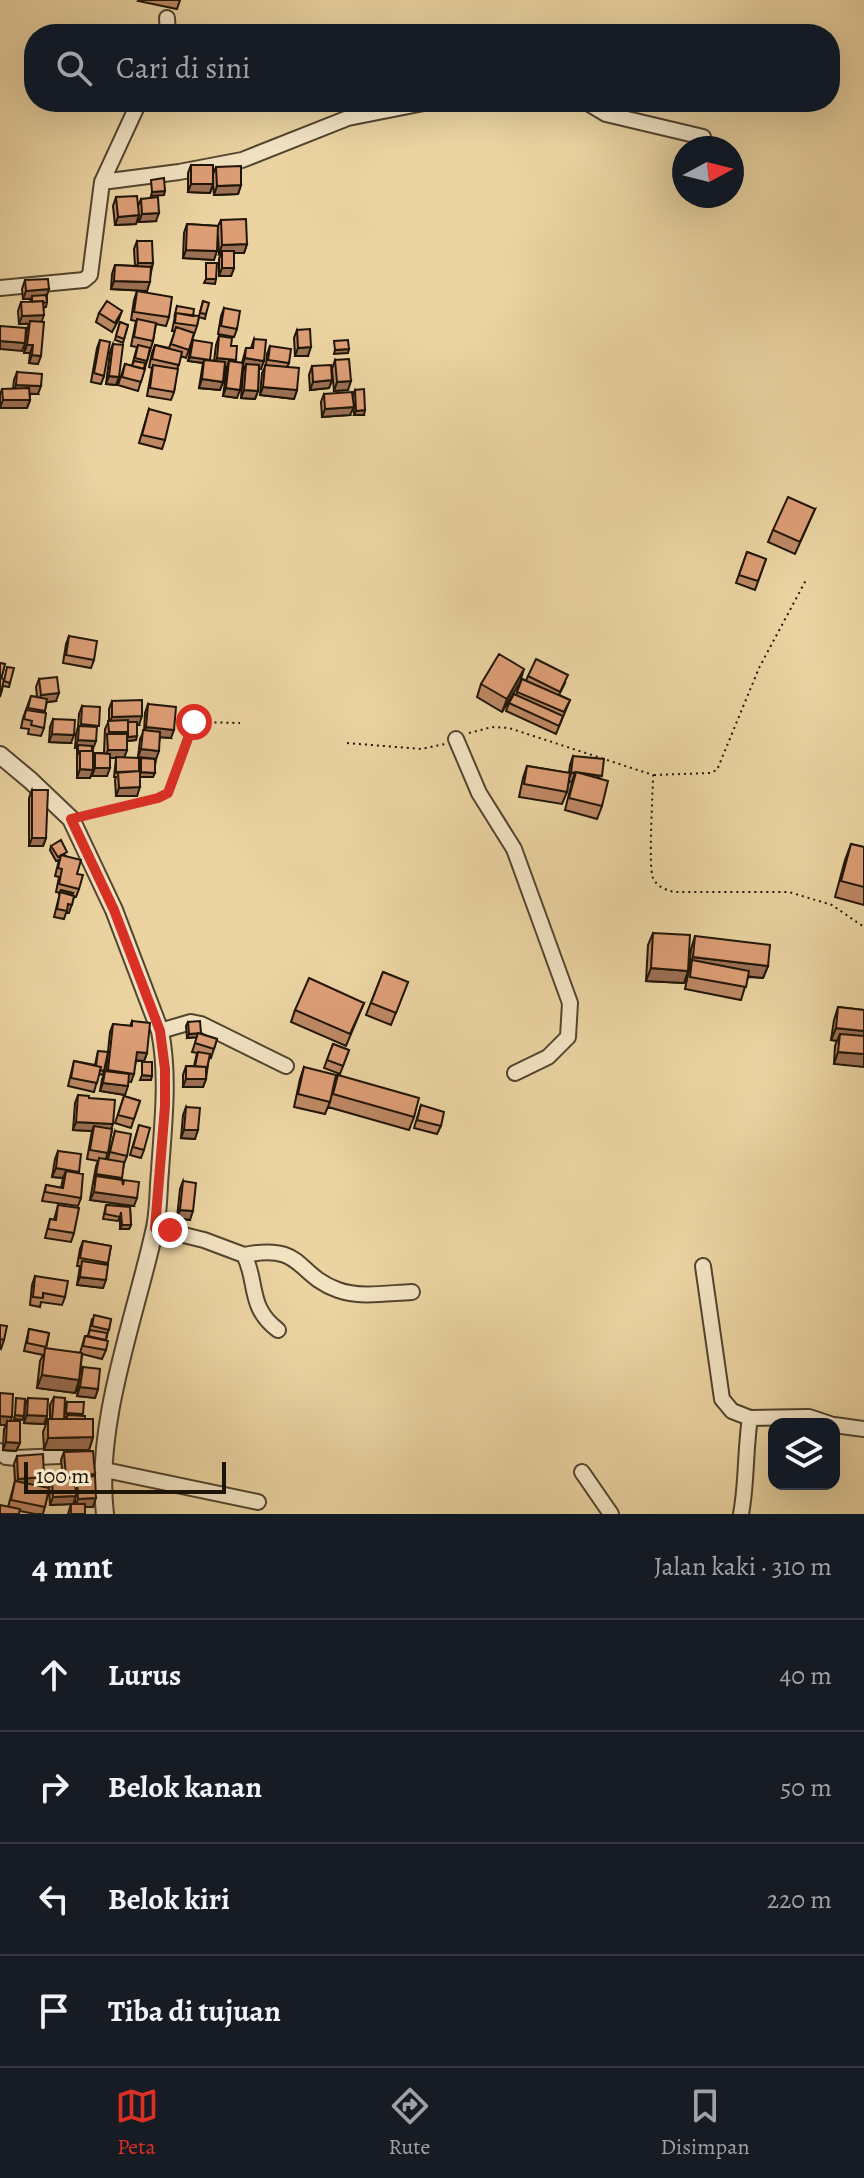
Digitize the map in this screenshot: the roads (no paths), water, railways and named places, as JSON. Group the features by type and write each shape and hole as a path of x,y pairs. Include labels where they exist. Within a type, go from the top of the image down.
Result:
{"street":[{"path":"167,18 167,24"},
{"path":"0,288 84,280 90,275 102,182 134,112"},
{"path":"102,182 242,160 348,118 378,112"},
{"path":"603,112 699,136"},
{"path":"456,739 479,793 514,849 570,1003 568,1037 548,1057 515,1073"},
{"path":"0,755 71,819 167,1028 163,1229 117,1373 106,1463 105,1514"},
{"path":"167,1028 191,1022 209,1027 286,1066"},
{"path":"163,1229 244,1255 264,1251 290,1256 343,1292 412,1292"},
{"path":"244,1255 252,1293 270,1324 278,1330"},
{"path":"703,1266 722,1399 732,1411 750,1418 812,1418"},
{"path":"741,1514 747,1476 750,1418"},
{"path":"840,1426 864,1429"},
{"path":"0,1451 6,1457 106,1463 258,1502"},
{"path":"582,1472 611,1514"}]}
